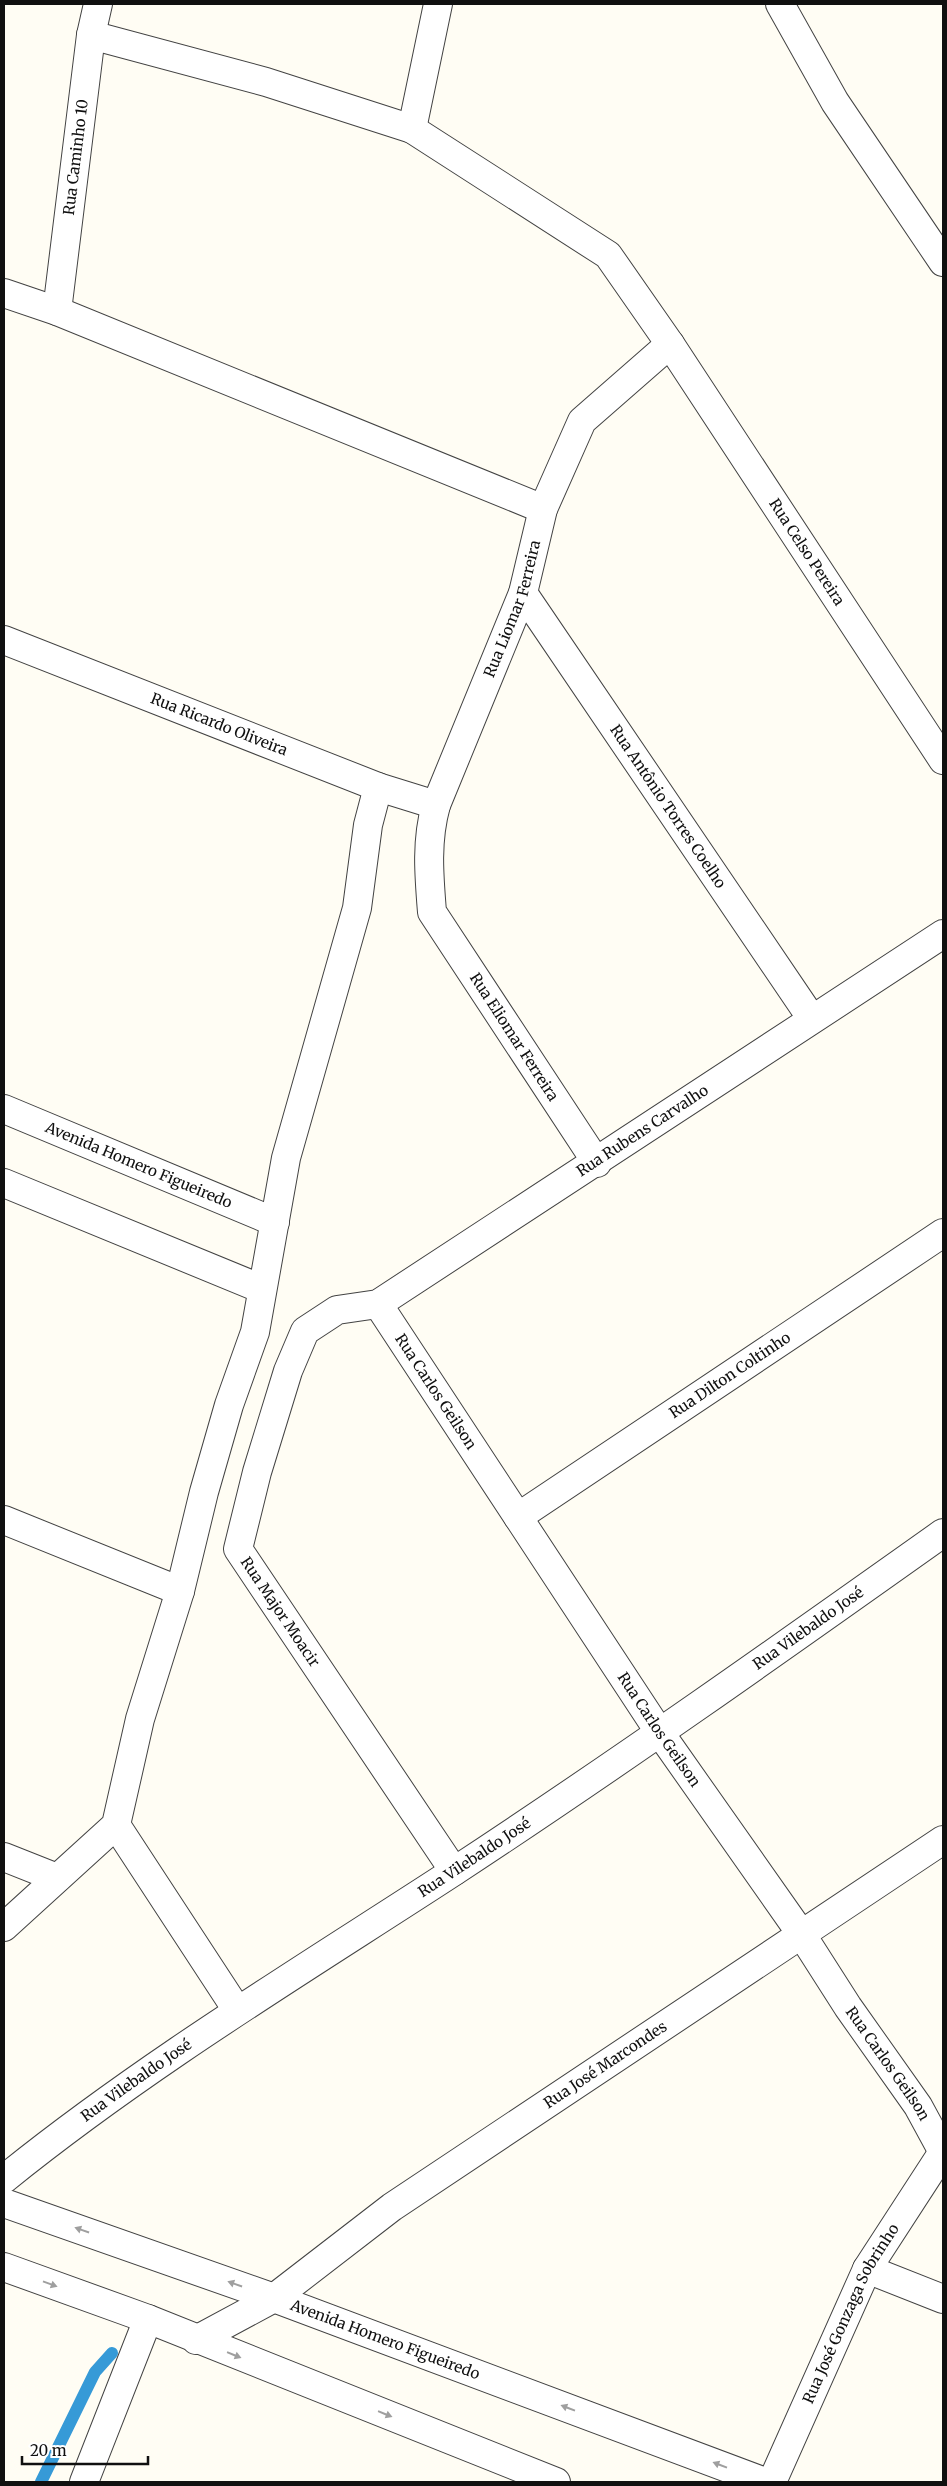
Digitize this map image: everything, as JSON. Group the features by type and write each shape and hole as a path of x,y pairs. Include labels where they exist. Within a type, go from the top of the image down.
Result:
{"street":[{"name":"Rua Caminho 10","path":"57,311 91,35 98,4"},
{"path":"412,129 438,4"},
{"path":"780,4 836,102 943,262"},
{"name":"Rua Celso Pereira","path":"91,35 266,82 412,129 608,255 670,344 943,760"},
{"path":"4,293 57,311 542,509"},
{"name":"Rua Liomar Ferreira","path":"432,912 428,866 429,830 436,805 523,593 542,509 582,420 670,344"},
{"name":"Rua Antônio Torres Coelho","path":"523,593 812,1018"},
{"name":"Rua Ricardo Oliveira","path":"4,640 378,787 436,805"},
{"path":"4,1927 116,1825 140,1719 180,1591 204,1492 229,1405 255,1332 286,1158 357,908 368,825 378,787"},
{"name":"Rua Eliomar Ferreira","path":"432,912 597,1163"},
{"name":"Rua Rubens Carvalho","path":"337,1310 378,1304 597,1163 812,1018 943,934"},
{"name":"Avenida Homero Figueiredo","path":"4,1109 275,1222"},
{"path":"4,1183 262,1289"},
{"name":"Rua Dilton Coltinho","path":"518,1517 943,1233"},
{"name":"Rua Carlos Geilson","path":"378,1304 660,1733 802,1935 848,2007 921,2112 941,2149"},
{"name":"Rua Major Moacir","path":"337,1310 305,1331 288,1371 257,1472 238,1550 454,1871"},
{"path":"4,1520 180,1591"},
{"name":"Rua Vilebaldo José","path":"4,2179 58,2136 236,2010 454,1871 660,1733 943,1533"},
{"path":"116,1825 236,2010"},
{"name":"Rua José Marcondes","path":"196,2340 274,2298 392,2207 943,1840"},
{"path":"4,1857 57,1878"},
{"name":"Rua José Gonzaga Sobrinho","path":"772,2482 867,2269 941,2149"},
{"name":"Avenida Homero Figueiredo","path":"4,2203 274,2298 765,2482"},
{"path":"4,2267 148,2319 196,2340 556,2482"},
{"path":"867,2269 943,2299"},
{"path":"84,2482 148,2319"}],"waterway":[{"path":"41,2482 95,2372 112,2353"}]}
